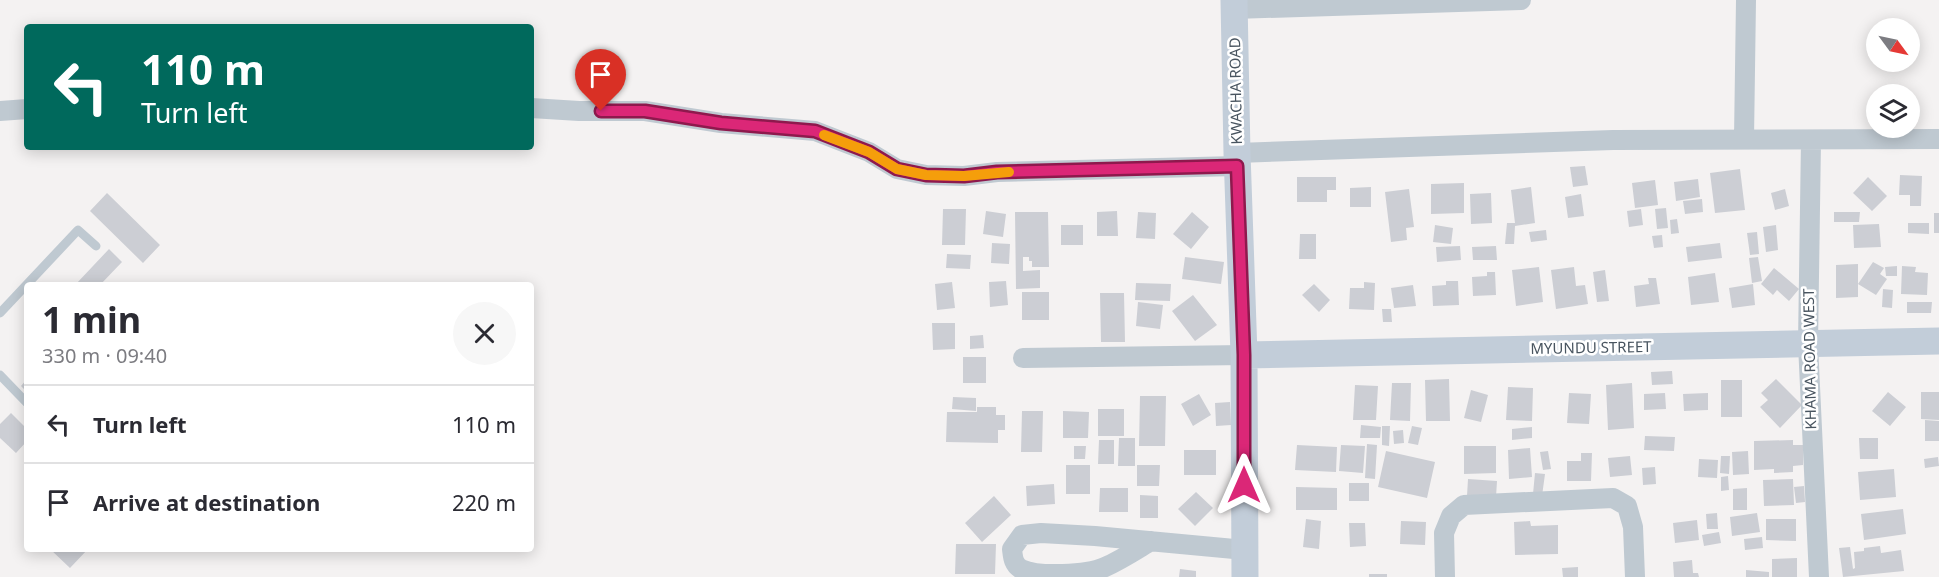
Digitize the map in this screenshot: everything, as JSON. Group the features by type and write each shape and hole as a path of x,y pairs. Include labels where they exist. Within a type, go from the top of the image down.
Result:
{"street":[{"path":"1234,4 1521,0"},
{"path":"1744,139 1746,0"},
{"name":"KWACHA ROAD","path":"1234,4 1244,355 1245,577"},
{"path":"534,108 645,111 721,123 815,131 869,152 897,169 926,175 964,176 997,172 1613,140 1939,139"},
{"path":"0,111 24,109"},
{"name":"KHAMA ROAD WEST","path":"1811,140 1808,344 1819,577"},
{"name":"MYUNDU STREET","path":"1244,355 1939,341"},
{"path":"1023,358 1244,355"},
{"path":"1445,577 1444,533 1451,516 1464,505 1613,498 1627,506 1634,527 1635,577"},
{"path":"1151,541 1103,568 1045,576 1022,570 1014,562 1012,549 1022,535 1052,534 1151,541 1245,550"}],"lane":[{"path":"29,282 78,230 96,246"},
{"path":"0,313 24,287"},
{"path":"0,375 24,400"}],"building":[{"path":"1585,166 1588,185 1573,187 1570,167"},
{"path":"1740,169 1745,210 1715,213 1710,173"},
{"path":"1900,175 1922,176 1921,206 1910,206 1910,195 1899,195"},
{"path":"1297,177 1336,177 1336,190 1327,190 1327,202 1297,202"},
{"path":"1868,177 1887,196 1872,211 1853,193"},
{"path":"1698,179 1700,197 1676,201 1674,182"},
{"path":"1655,180 1658,205 1635,208 1632,183"},
{"path":"1464,183 1464,213 1431,214 1431,184"},
{"path":"1371,187 1371,207 1350,207 1350,188"},
{"path":"1531,187 1535,223 1515,226 1514,244 1505,244 1507,223 1515,223 1511,190"},
{"path":"1409,189 1414,227 1406,228 1407,240 1391,242 1385,192"},
{"path":"1785,189 1789,206 1775,210 1771,193"},
{"path":"107,193 160,245 143,263 90,211"},
{"path":"1491,193 1492,223 1471,224 1470,194"},
{"path":"1581,194 1584,216 1568,218 1565,197"},
{"path":"1702,199 1703,212 1685,214 1683,201"},
{"path":"1666,208 1668,228 1657,229 1655,209"},
{"path":"943,209 966,209 965,245 942,245"},
{"path":"1641,209 1643,225 1629,227 1627,211"},
{"path":"986,211 1006,214 1003,237 983,234"},
{"path":"1117,211 1118,236 1097,236 1097,212"},
{"path":"1015,212 1048,212 1049,267 1032,267 1029,257 1023,257 1023,271 1040,270 1040,288 1016,289"},
{"path":"1138,212 1156,213 1155,239 1136,238"},
{"path":"1192,212 1209,227 1191,249 1173,234"},
{"path":"1834,212 1860,212 1859,222 1834,222"},
{"path":"1934,213 1939,213 1939,233 1934,233"},
{"path":"1677,219 1679,233 1671,234 1670,220"},
{"path":"1908,223 1929,223 1929,234 1908,233"},
{"path":"1879,224 1881,247 1854,248 1853,225"},
{"path":"1061,225 1083,225 1083,245 1061,245"},
{"path":"1435,225 1453,228 1451,244 1433,242"},
{"path":"1776,225 1778,250 1766,252 1763,227"},
{"path":"1546,230 1547,240 1531,242 1529,232"},
{"path":"1757,232 1759,254 1750,255 1747,233"},
{"path":"1300,234 1316,234 1316,259 1299,259"},
{"path":"1662,235 1663,247 1654,248 1652,236"},
{"path":"992,243 1010,244 1009,264 991,263"},
{"path":"1720,243 1722,258 1688,262 1686,247"},
{"path":"1460,246 1461,260 1437,262 1436,247"},
{"path":"1496,246 1497,260 1473,260 1472,247"},
{"path":"109,249 122,262 103,282 78,282"},
{"path":"947,254 971,255 970,269 946,268"},
{"path":"1185,257 1224,262 1221,284 1182,279"},
{"path":"1758,257 1762,281 1752,283 1749,258"},
{"path":"1873,262 1884,268 1880,274 1887,279 1876,295 1858,284"},
{"path":"1858,264 1858,297 1836,298 1836,265"},
{"path":"1897,266 1897,276 1886,276 1885,267"},
{"path":"1902,266 1916,267 1915,272 1928,273 1927,295 1901,294"},
{"path":"1539,267 1543,302 1516,306 1512,270"},
{"path":"1574,267 1576,286 1585,285 1588,304 1556,309 1551,270"},
{"path":"1774,268 1799,289 1789,301 1777,290 1773,295 1761,284"},
{"path":"1605,270 1609,301 1597,302 1593,272"},
{"path":"1487,272 1495,272 1496,295 1473,296 1472,277 1487,276"},
{"path":"1715,273 1719,302 1691,305 1688,277"},
{"path":"1648,278 1656,278 1660,304 1636,307 1634,286 1649,284"},
{"path":"1006,281 1008,305 990,307 989,282"},
{"path":"1446,281 1458,281 1459,305 1433,306 1432,286 1446,285"},
{"path":"952,282 955,308 937,310 935,284"},
{"path":"1364,282 1375,283 1374,310 1349,309 1350,288 1364,288"},
{"path":"1136,283 1171,284 1170,301 1135,300"},
{"path":"1314,284 1330,300 1319,312 1302,295"},
{"path":"1753,284 1755,305 1732,308 1729,288"},
{"path":"1413,285 1416,306 1394,308 1391,288"},
{"path":"1883,289 1893,290 1892,308 1882,307"},
{"path":"1022,292 1049,292 1049,320 1022,320"},
{"path":"1100,293 1124,293 1125,342 1101,342"},
{"path":"1193,295 1217,325 1195,341 1172,311"},
{"path":"1138,302 1163,305 1160,329 1136,326"},
{"path":"1907,302 1932,302 1931,313 1907,313"},
{"path":"1382,309 1391,309 1392,322 1383,322"},
{"path":"932,323 955,323 955,349 933,350"},
{"path":"983,335 984,348 970,349 970,336"},
{"path":"963,357 986,357 986,383 963,383"},
{"path":"1672,371 1673,384 1652,385 1651,372"},
{"path":"1449,379 1450,421 1426,421 1425,380"},
{"path":"1776,379 1802,405 1780,428 1760,407 1768,400 1761,393"},
{"path":"1721,380 1742,380 1742,417 1721,417"},
{"path":"1392,383 1411,383 1410,421 1390,420"},
{"path":"1632,383 1634,428 1608,430 1606,385"},
{"path":"1355,385 1378,386 1376,420 1353,420"},
{"path":"1508,387 1533,388 1532,421 1506,420"},
{"path":"1471,390 1488,395 1481,422 1464,418"},
{"path":"1888,392 1906,407 1890,426 1872,411"},
{"path":"1921,392 1939,392 1939,420 1921,419"},
{"path":"1569,393 1591,394 1589,424 1567,423"},
{"path":"1665,393 1666,409 1644,410 1644,394"},
{"path":"1708,393 1708,410 1684,411 1683,394"},
{"path":"1199,394 1211,415 1193,426 1181,404"},
{"path":"1140,396 1166,396 1165,446 1139,446"},
{"path":"953,397 976,398 976,411 952,409"},
{"path":"1230,402 1231,425 1216,426 1215,403"},
{"path":"977,407 996,407 996,415 1005,415 1005,430 998,430 998,443 946,442 947,412 977,412"},
{"path":"1098,409 1124,409 1124,436 1098,436"},
{"path":"1022,411 1043,411 1042,452 1021,452"},
{"path":"1063,411 1089,412 1088,438 1063,438"},
{"path":"11,413 24,426 24,444 16,453 0,438 0,424"},
{"path":"1925,420 1939,421 1939,441 1925,441"},
{"path":"1361,425 1381,427 1380,438 1360,438"},
{"path":"1382,426 1390,426 1389,446 1382,445"},
{"path":"1412,426 1422,428 1418,445 1408,443"},
{"path":"1532,427 1532,438 1512,440 1512,429"},
{"path":"1403,430 1404,443 1394,444 1393,431"},
{"path":"1645,436 1675,437 1674,451 1644,450"},
{"path":"1119,438 1135,438 1135,466 1118,466"},
{"path":"1859,438 1878,438 1878,459 1860,459"},
{"path":"1099,440 1114,440 1114,464 1098,464"},
{"path":"1793,440 1793,445 1803,445 1803,465 1793,466 1793,472 1774,473 1774,469 1754,470 1754,441"},
{"path":"1367,444 1377,445 1375,479 1365,478"},
{"path":"1297,445 1337,447 1336,472 1295,470"},
{"path":"1341,445 1365,446 1363,473 1339,471"},
{"path":"1074,446 1086,446 1085,459 1074,459"},
{"path":"1464,446 1496,446 1496,473 1464,474"},
{"path":"1530,448 1532,477 1509,479 1508,450"},
{"path":"1184,450 1216,450 1216,475 1184,475"},
{"path":"1386,451 1435,462 1427,498 1378,487"},
{"path":"1548,451 1551,469 1543,470 1540,452"},
{"path":"1748,451 1749,474 1733,475 1732,452"},
{"path":"1581,453 1592,453 1591,481 1567,481 1567,461 1581,461"},
{"path":"1630,456 1632,475 1610,477 1608,458"},
{"path":"1721,456 1730,456 1729,474 1720,473"},
{"path":"1938,457 1939,466 1925,468 1924,459"},
{"path":"1699,459 1718,460 1717,478 1698,477"},
{"path":"1066,465 1090,465 1090,494 1066,494"},
{"path":"1137,465 1160,465 1159,486 1137,486"},
{"path":"1655,467 1656,484 1643,485 1642,468"},
{"path":"1894,469 1896,497 1860,500 1858,472"},
{"path":"1535,473 1545,474 1542,496 1533,494"},
{"path":"1728,476 1729,490 1721,491 1721,477"},
{"path":"1468,479 1497,481 1496,497 1467,496"},
{"path":"1793,479 1794,505 1764,506 1763,480"},
{"path":"1349,483 1369,483 1369,501 1349,501"},
{"path":"1054,484 1055,504 1027,506 1026,486"},
{"path":"1804,486 1805,502 1796,503 1794,487"},
{"path":"1296,487 1337,488 1337,510 1296,510"},
{"path":"1100,488 1128,488 1128,512 1099,512"},
{"path":"1747,488 1747,510 1733,510 1733,489"},
{"path":"1196,492 1213,508 1195,526 1178,509"},
{"path":"1140,495 1158,496 1158,518 1140,518"},
{"path":"994,496 1011,515 982,542 965,523"},
{"path":"1903,509 1906,534 1864,540 1861,514"},
{"path":"1717,513 1718,529 1707,529 1706,514"},
{"path":"1757,513 1760,532 1732,536 1730,517"},
{"path":"1306,519 1321,521 1319,549 1303,547"},
{"path":"1766,519 1796,519 1796,541 1766,540"},
{"path":"1697,520 1699,540 1675,543 1673,523"},
{"path":"1401,521 1426,522 1425,545 1400,544"},
{"path":"1530,521 1531,526 1558,525 1558,554 1515,555 1514,522"},
{"path":"1349,523 1365,523 1366,546 1350,547"},
{"path":"1719,532 1721,543 1704,546 1702,535"},
{"path":"1762,537 1763,548 1745,550 1744,539"},
{"path":"956,544 996,544 995,574 955,574"},
{"path":"1880,546 1881,553 1901,550 1904,571 1843,577 1839,548 1850,547 1853,569 1855,568 1854,552"},
{"path":"53,552 85,552 70,568"},
{"path":"1797,558 1797,577 1772,577 1772,559"},
{"path":"1692,560 1693,573 1698,573 1699,577 1674,577 1673,562"},
{"path":"1578,567 1578,577 1563,577 1562,568"},
{"path":"1180,569 1196,571 1196,577 1179,577"},
{"path":"1746,570 1769,572 1769,577 1746,577"},
{"path":"1369,574 1387,574 1387,577 1369,577"}],"slow traffic":[{"path":"824,135 869,152 897,169 926,175 964,176 1009,172"}],"route":[{"path":"601,111 645,111 721,123 815,131 869,152 897,169 926,175 964,176 997,172 1237,166 1244,355 1244,485"}]}
